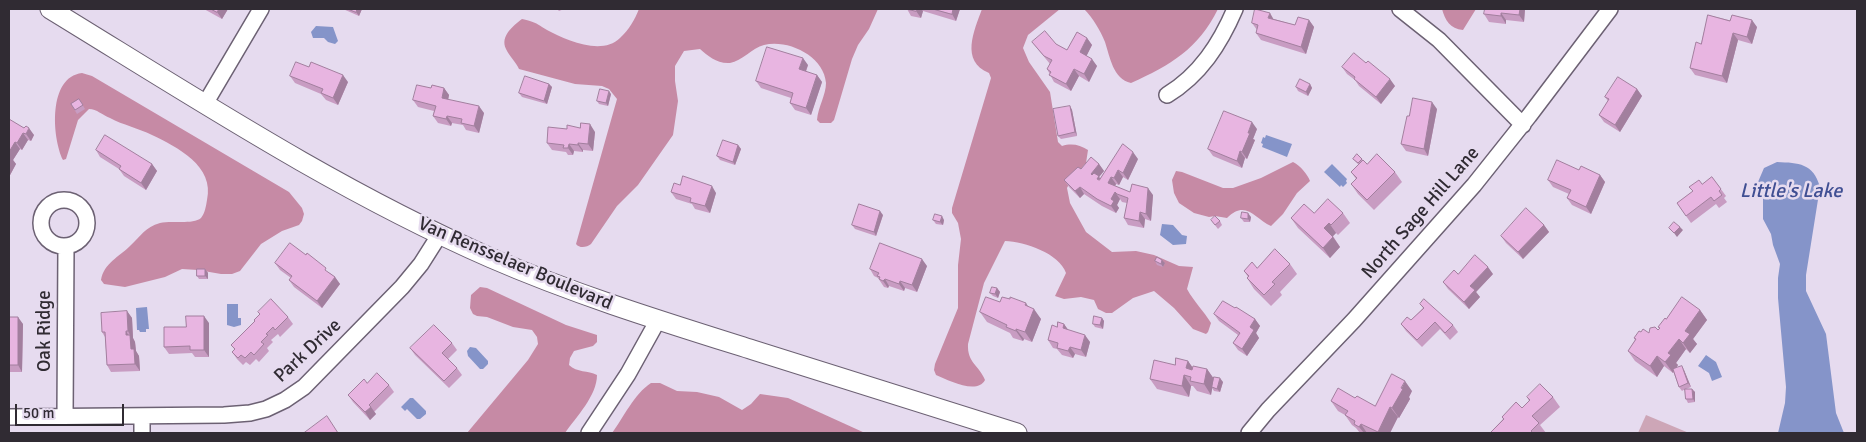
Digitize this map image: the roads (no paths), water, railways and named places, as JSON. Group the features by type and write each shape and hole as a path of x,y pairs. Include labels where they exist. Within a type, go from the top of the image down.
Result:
{"main road":[{"name":"Van Rensselaer Boulevard","path":"50,9 205,104 349,188 488,256 619,307 1018,433"}],"street":[{"path":"205,104 261,9"},
{"path":"1166,95 1194,74 1207,60 1218,44 1235,9"},
{"path":"1400,9 1439,40 1523,124"},
{"name":"North Sage Hill Lane","path":"1249,433 1268,410 1354,320 1474,185 1610,9"},
{"name":"Park Drive","path":"9,417 237,415 266,409 285,400 304,386 395,296 421,264 440,234"},
{"name":"Oak Ridge","path":"65,417 66,246"},
{"path":"589,433 628,374 658,320"},
{"path":"142,416 142,433"}],"water":[{"path":"316,26 333,27 338,41 335,44 328,42 324,38 313,38 311,32"},
{"path":"1266,135 1292,144 1287,157 1262,147 1263,137 1265,138"},
{"name":"Little's Lake","path":"1777,162 1804,166 1813,173 1820,187 1806,275 1806,291 1826,334 1836,413 1844,433 1778,433 1785,403 1786,387 1778,298 1780,264 1771,234 1763,219 1763,199 1758,182 1764,168"},
{"path":"1332,164 1347,179 1347,183 1343,187 1341,185 1340,187 1324,172"},
{"path":"1162,224 1173,225 1182,235 1187,236 1186,244 1173,245 1160,235"},
{"path":"227,304 238,304 238,318 241,318 241,325 234,327 227,325"},
{"path":"147,307 149,329 146,329 146,332 140,332 137,330 136,308"},
{"path":"470,347 476,348 488,361 488,364 483,369 480,369 468,356 467,351"},
{"path":"1706,355 1716,362 1722,377 1712,381 1709,373 1698,366"},
{"path":"410,398 413,398 426,411 426,414 420,419 417,419 407,409 405,411 401,407"}]}
